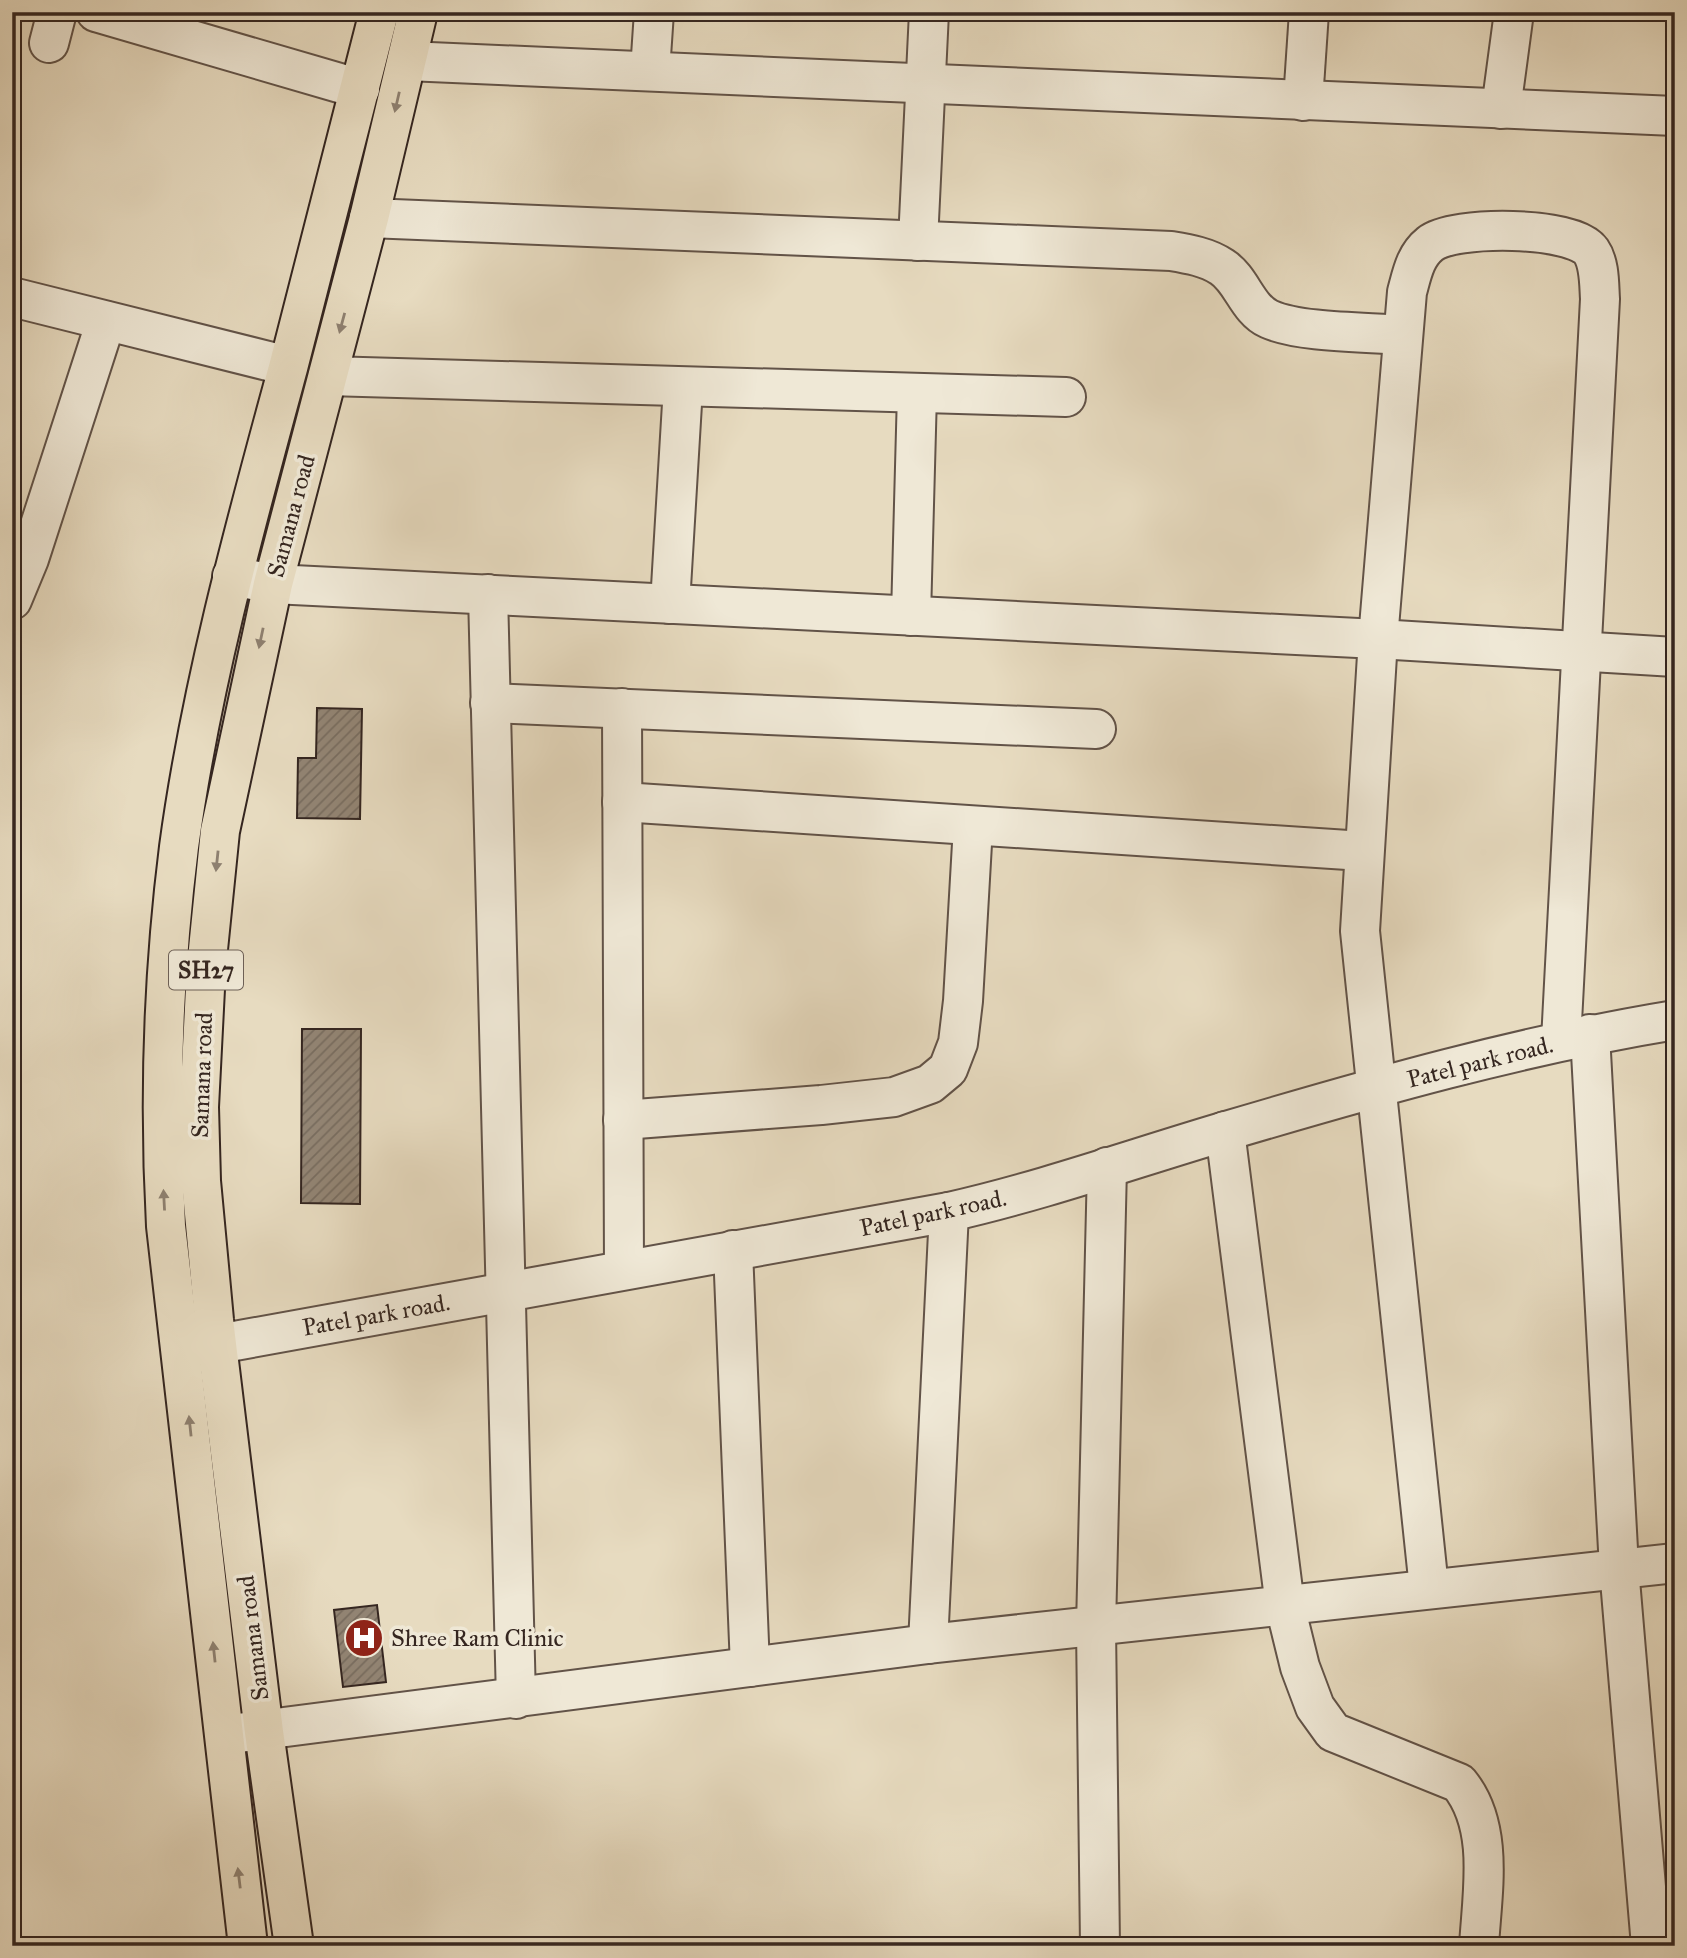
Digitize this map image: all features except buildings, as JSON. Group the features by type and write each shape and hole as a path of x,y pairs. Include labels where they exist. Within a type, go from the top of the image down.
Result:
{"main road":[{"name":"Samana road","path":"248,1946 166,1226 161,1133 163,1017 179,846 209,681 232,576 379,12"},
{"name":"Samana road","path":"293,1946 264,1732 201,1181 199,1107 206,969 220,831 273,584 369,218 418,12"}],"street":[{"path":"96,12 360,89"},
{"path":"650,71 654,12"},
{"path":"918,241 929,12"},
{"path":"1303,101 1308,12"},
{"path":"1501,109 1514,12"},
{"path":"407,61 1675,116"},
{"path":"369,218 1181,253 1202,257 1224,268 1250,303 1267,318 1289,325 1403,335"},
{"path":"1429,1588 1360,931 1378,639 1403,335 1407,292 1416,261 1431,242 1460,234 1543,233 1575,239 1591,251 1600,299 1580,651 1576,1038 1651,1946"},
{"path":"12,297 288,366"},
{"path":"12,600 29,559 106,321"},
{"path":"328,376 1066,397"},
{"path":"670,604 683,387"},
{"path":"911,616 917,393"},
{"path":"232,576 273,584 1378,639 1675,657"},
{"path":"488,594 516,1699"},
{"path":"490,703 1096,729"},
{"path":"622,708 624,1269"},
{"path":"622,802 1363,851"},
{"path":"623,1120 894,1097 930,1084 948,1069 958,1043 963,1002 974,826"},
{"name":"Patel park road.","path":"179,1347 218,1344 1004,1200 1225,1131 1377,1089 1576,1038 1675,1020"},
{"path":"1225,1131 1285,1606 1300,1667 1315,1707 1333,1732 1460,1783 1473,1800 1482,1841 1479,1946"},
{"path":"1100,1946 1096,1627 1107,1167"},
{"path":"928,1644 949,1212"},
{"path":"733,1250 750,1667"},
{"path":"223,1735 264,1732 928,1644 1675,1563"}],"place":[{"name":"Shree Ram Clinic","path":"364,1638"}]}
